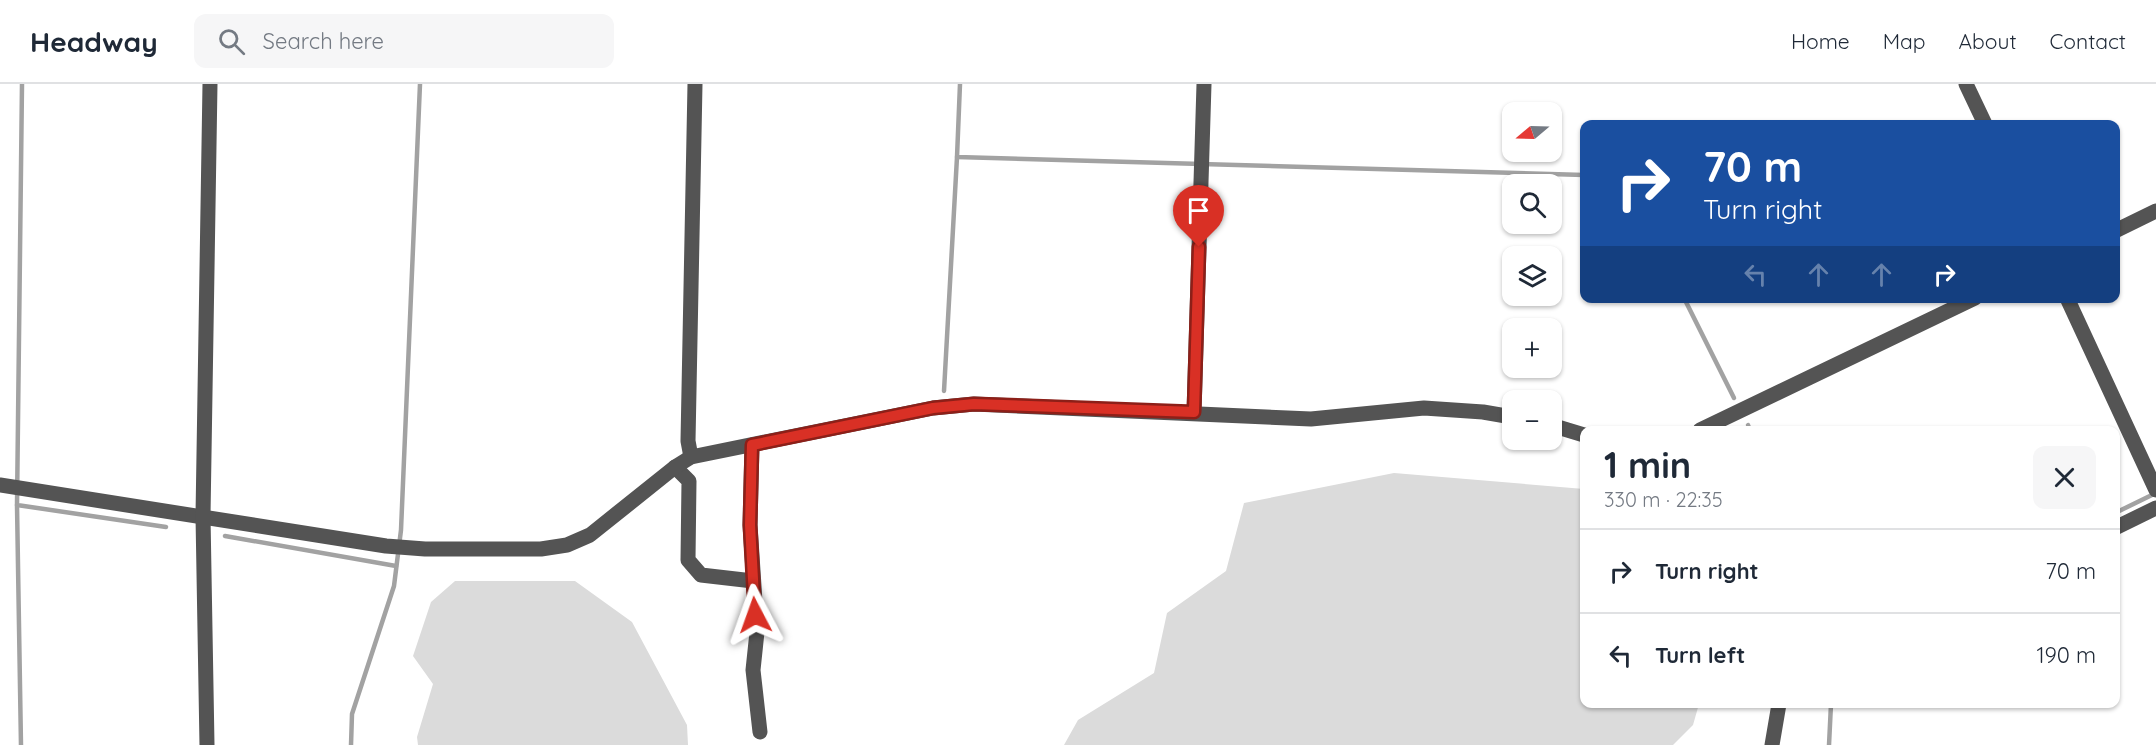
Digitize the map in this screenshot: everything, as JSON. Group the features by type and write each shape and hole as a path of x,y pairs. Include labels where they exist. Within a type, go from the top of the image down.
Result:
{"street":[{"path":"207,745 203,516 210,84"},
{"path":"691,457 688,441 695,84"},
{"path":"1194,412 1204,84"},
{"path":"1965,84 1983,120"},
{"path":"2120,229 2156,211"},
{"path":"1708,426 1965,303"},
{"path":"2069,303 2154,487"},
{"path":"0,485 386,546 541,549 567,545 590,535 675,467 691,457 933,408 974,404 1311,419 1424,408 1502,415"},
{"path":"1562,428 1580,434"},
{"path":"752,445 750,525 757,632 753,670 760,732"},
{"path":"675,467 688,481 688,560 701,575 753,581"},
{"path":"2120,526 2156,508"},
{"path":"1772,745 1778,708"}],"shaded area":[{"path":"1394,473 1580,489 1580,708 1698,708 1693,725 1673,745 1064,745 1078,720 1154,673 1167,613 1226,571 1244,503"},
{"path":"455,581 575,581 632,622 687,725 688,745 418,745 417,737 433,684 413,656 431,602"}],"waterway":[{"path":"22,84 17,505 166,527"},
{"path":"351,745 352,714 394,586 401,530 420,84"},
{"path":"960,84 957,157 1580,175"},
{"path":"944,391 957,157"},
{"path":"1686,303 1734,398"},
{"path":"2120,511 2156,493"},
{"path":"17,505 21,745"},
{"path":"225,536 396,566"},
{"path":"1829,745 1831,708"}],"route":[{"path":"755,615 750,525 752,445 933,408 974,404 1194,412 1199,247"}]}
